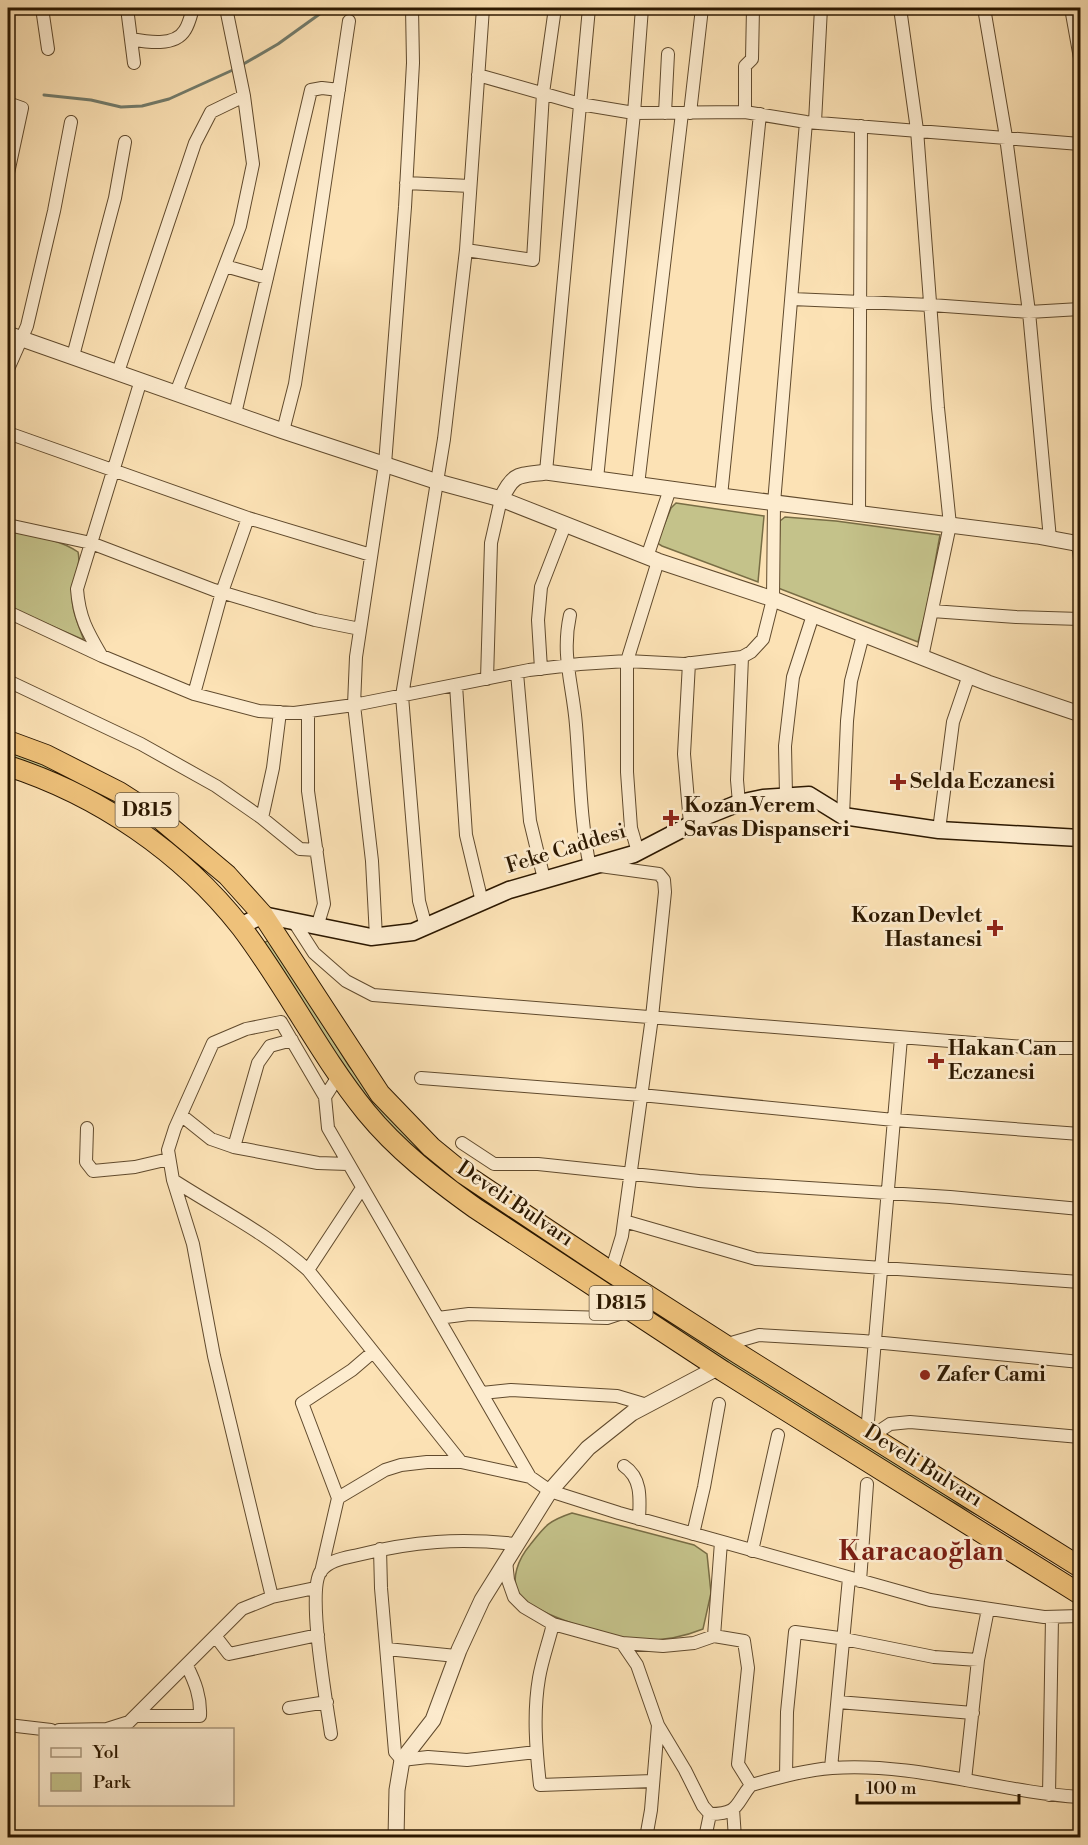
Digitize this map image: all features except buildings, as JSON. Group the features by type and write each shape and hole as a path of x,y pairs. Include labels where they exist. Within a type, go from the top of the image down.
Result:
{"highway":[{"name":"Develi Bulvarı","path":"8,741 46,755 119,792 158,818 226,874 263,915 380,1094 431,1147 464,1174 724,1345 1080,1567"},
{"name":"Develi Bulvarı","path":"8,766 62,788 143,833 185,866 240,926 367,1114 430,1174 476,1208 718,1367 1080,1594"}],"main road":[{"name":"Feke Caddesi","path":"263,915 376,937 406,934 509,890 638,852 690,824 739,803 786,795 809,795 843,816 939,830 1080,838"},
{"path":"240,926 263,915"}],"street":[{"path":"42,8 48,49"},
{"path":"127,8 134,63"},
{"path":"131,39 148,43 178,37 185,31 193,8"},
{"path":"176,393 240,226 253,164 244,96 226,8"},
{"path":"376,937 372,861 354,705 356,657 385,464 406,183 413,63 412,8"},
{"path":"426,927 419,901 402,696 438,482 466,250 483,8"},
{"path":"466,250 533,260 543,93 555,8"},
{"path":"546,472 589,8"},
{"path":"597,479 634,113 642,8"},
{"path":"638,485 686,113 702,8"},
{"path":"745,112 745,66 752,59 753,8"},
{"path":"8,612 102,656 194,694 259,711 308,711 354,705 567,665 627,661 688,663 742,657 751,652 763,639 773,600 774,503 821,8"},
{"path":"900,8 917,130 938,408 950,525 922,657"},
{"path":"984,8 1006,137 1029,312 1050,538"},
{"path":"1071,8 1080,58"},
{"path":"283,431 295,384 350,21"},
{"path":"665,113 668,54"},
{"path":"478,75 580,104 634,113 745,112 810,122 1080,144"},
{"path":"236,414 311,90 322,88 339,90"},
{"path":"118,372 195,143 212,112 244,96"},
{"path":"8,103 22,108 8,173"},
{"path":"721,496 760,114"},
{"path":"8,369 14,336 27,326 30,315 54,211 71,122"},
{"path":"859,514 861,126"},
{"path":"73,356 115,198 125,142"},
{"path":"406,183 470,186"},
{"path":"225,266 267,278"},
{"path":"792,299 1029,312 1080,309"},
{"path":"14,336 283,431 438,482 501,499 653,559 773,600 969,675 1080,714"},
{"path":"102,656 84,628 78,607 77,589 141,380"},
{"path":"8,433 248,518 371,555"},
{"path":"487,679 491,543 501,499 510,481 521,476 546,472 1050,538 1079,544 1080,560"},
{"path":"638,852 631,828 627,772 627,661 670,489"},
{"path":"194,694 222,592 248,518"},
{"path":"8,525 91,543 222,592 315,620 360,629"},
{"path":"541,669 538,620 542,587 565,525"},
{"path":"932,611 1080,619"},
{"path":"570,615 565,636 567,665 576,723 578,780 593,866 659,874 664,880 665,892 652,1017 622,1236 611,1272"},
{"path":"786,795 785,746 793,677 813,615"},
{"path":"843,816 851,681 863,634"},
{"path":"739,803 737,780 742,657"},
{"path":"688,663 684,754 690,824"},
{"path":"518,673 530,820 544,879"},
{"path":"939,830 953,722 969,675"},
{"path":"8,681 141,744 216,786 262,818 300,849 317,850"},
{"path":"456,685 466,834 482,902"},
{"path":"308,711 309,791 324,904 317,927"},
{"path":"262,818 273,768 280,712"},
{"path":"294,922 314,953 346,981 373,995 901,1038 1038,1048 1080,1048"},
{"path":"272,1597 214,1356 192,1244 173,1180 168,1150 213,1044 246,1029 281,1022 325,1097 328,1128 530,1477"},
{"path":"870,1435 875,1342 901,1038"},
{"path":"234,1147 258,1064 270,1047 291,1040"},
{"path":"325,1097 339,1075"},
{"path":"421,1078 1080,1134"},
{"path":"181,1115 211,1139 234,1147 318,1163 348,1164"},
{"path":"87,1128 86,1162 93,1171 135,1167 169,1159"},
{"path":"462,1143 494,1164 538,1164 630,1175 1080,1209"},
{"path":"173,1180 240,1219 282,1247 308,1270 461,1462"},
{"path":"308,1270 362,1188"},
{"path":"624,1221 756,1259 1080,1282"},
{"path":"438,1318 469,1314 607,1318 631,1310"},
{"path":"724,1345 759,1335 875,1342 1080,1362"},
{"path":"331,1734 315,1610 315,1588 321,1572 338,1498 302,1403 352,1370 373,1352"},
{"path":"396,1838 397,1790 402,1760 433,1720 456,1656 482,1599 550,1491 588,1448 632,1413 718,1367"},
{"path":"482,1393 511,1390 617,1396 647,1405"},
{"path":"693,1534 719,1404"},
{"path":"870,1435 890,1424 910,1422 1080,1437"},
{"path":"752,1551 778,1435"},
{"path":"338,1498 385,1470 401,1465 461,1462 530,1477 550,1491 639,1519 930,1600 1052,1617 1080,1616"},
{"path":"624,1466 633,1472 640,1491 639,1519"},
{"path":"831,1768 843,1639 855,1580 867,1484"},
{"path":"321,1572 336,1560 431,1541 480,1540 516,1544"},
{"path":"714,1635 721,1542"},
{"path":"380,1550 381,1588 395,1752 402,1760"},
{"path":"506,1561 508,1580 514,1597 553,1624 622,1643 663,1646 694,1643 714,1635 744,1641 748,1668 738,1764 751,1785"},
{"path":"110,1728 129,1722 242,1610 272,1597 315,1588"},
{"path":"965,1780 978,1660 987,1609"},
{"path":"1048,1795 1052,1617"},
{"path":"553,1624 539,1677 535,1713 540,1785 653,1781"},
{"path":"786,1776 787,1712 795,1632 934,1657 978,1660"},
{"path":"216,1637 229,1654 318,1635"},
{"path":"622,1643 637,1665 658,1725 703,1806 710,1814 726,1814 733,1809 751,1785 831,1768 895,1769 1048,1795 1080,1797"},
{"path":"387,1649 456,1656"},
{"path":"135,1716 200,1716 201,1706 196,1684 187,1666"},
{"path":"288,1708 327,1702"},
{"path":"838,1702 973,1713"},
{"path":"8,1725 39,1729"},
{"path":"646,1838 658,1725"},
{"path":"402,1760 428,1757 467,1760 536,1752"},
{"path":"733,1809 735,1838"},
{"path":"705,1838 710,1814"}],"green space":[{"path":"676,503 764,516 758,582 657,543 671,508"},
{"path":"785,517 836,521 940,535 918,642 778,588 780,521"},
{"path":"8,531 53,541 78,552 72,600 74,613 84,640 8,607"},
{"path":"8,750 80,780 154,825 152,827 118,807 8,757"},
{"path":"270,940 349,1066 390,1117 989,1521 932,1491 756,1382 449,1181 369,1106 263,943"},
{"path":"572,1513 694,1545 707,1554 711,1593 703,1629 664,1639 640,1640 576,1625 529,1603 520,1595 515,1583 519,1563 526,1550 544,1529 557,1519"}],"waterway":[{"path":"240,66 278,44 328,8"},
{"path":"44,95 91,100 121,107 142,106 169,99 235,69"}],"place":[{"name":"Selda Eczanesi","path":"898,782"},
{"name":"Kozan Verem Savas Dispanseri","path":"671,818"},
{"name":"Kozan Devlet Hastanesi","path":"995,928"},
{"name":"Hakan Can Eczanesi","path":"936,1061"},
{"name":"Zafer Cami","path":"925,1375"}],"district":[{"name":"Karacaoğlan","path":"921,1552"}]}
